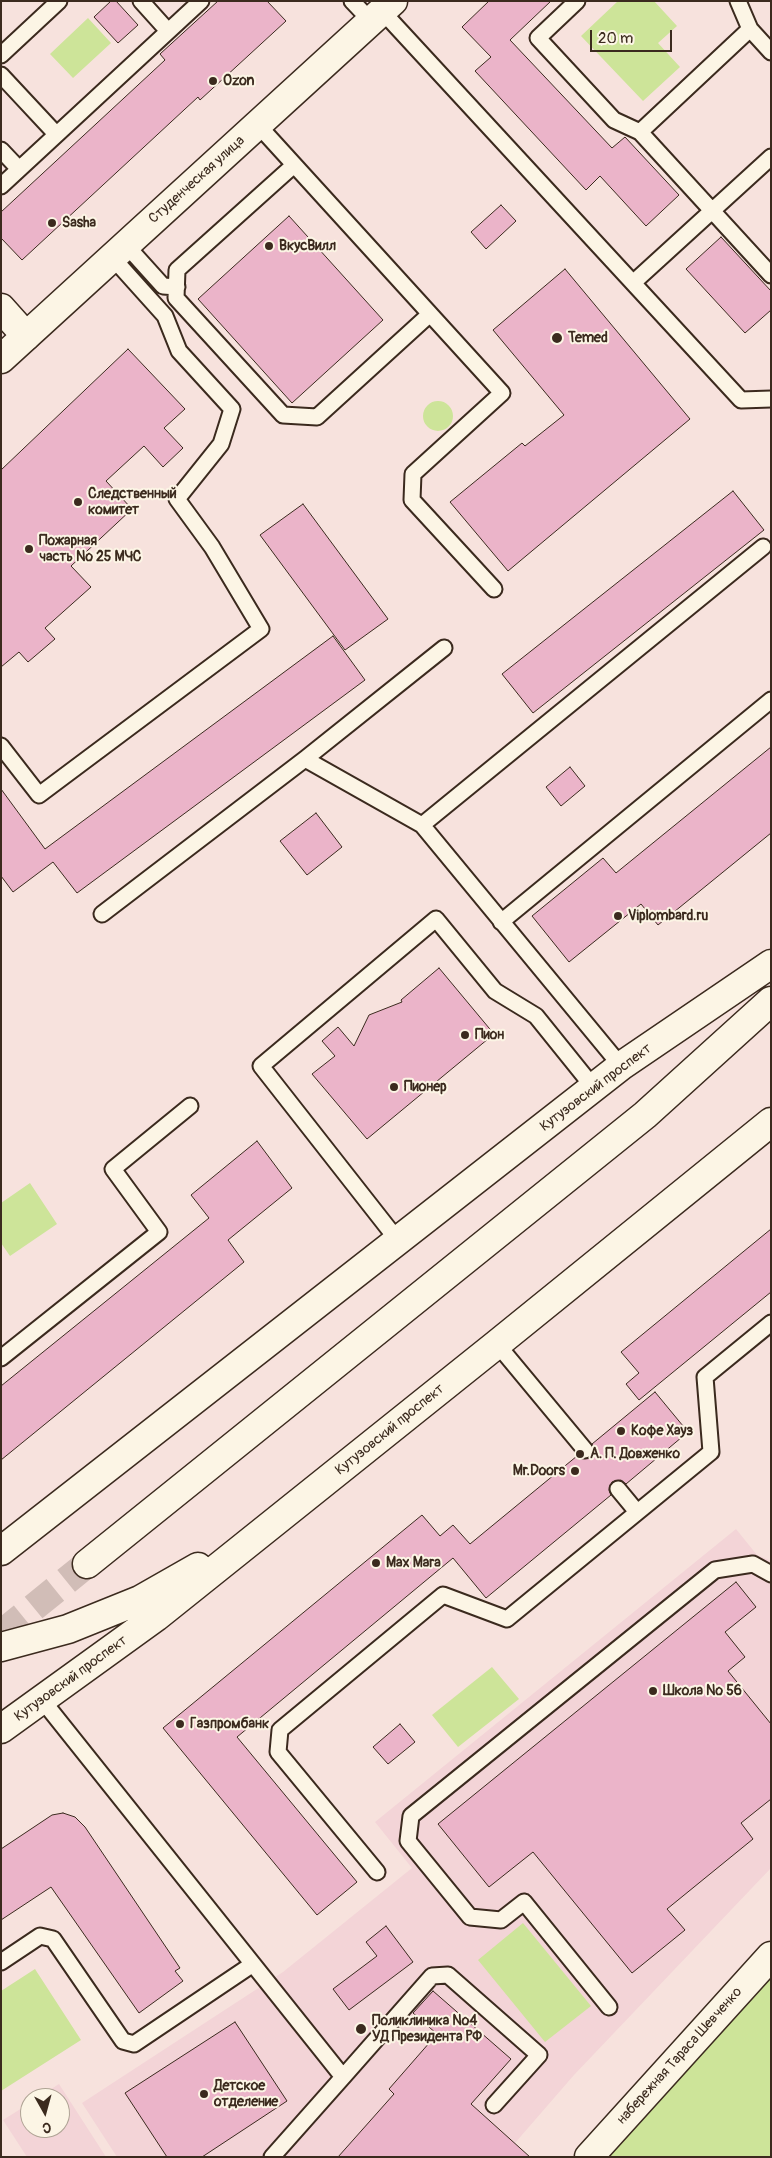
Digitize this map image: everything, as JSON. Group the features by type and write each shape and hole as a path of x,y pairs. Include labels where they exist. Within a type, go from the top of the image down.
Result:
{"main road":[{"name":"Студенческая улица","path":"1,360 382,11"},
{"path":"1,308 26,336"},
{"name":"Кутузовский проспект","path":"1,1551 399,1242 621,1066 771,964"},
{"path":"87,1564 645,1115 771,1001"},
{"name":"Кутузовский проспект","path":"1,1729 156,1617 771,1122"},
{"path":"1,1647 68,1629 140,1600 273,1524"},
{"name":"набережная Тараса Шевченко","path":"589,2157 771,1956"}],"lane":[{"path":"1,54 59,1"},
{"path":"141,1 168,31"},
{"path":"1,186 201,1"},
{"path":"352,1 382,11 741,400 771,399"},
{"path":"577,1 538,38 614,120 640,132 771,275"},
{"path":"738,1 750,29 771,52"},
{"path":"640,132 750,29"},
{"path":"1,76 56,134"},
{"path":"258,124 502,394 413,474 412,500 494,589"},
{"path":"1,150 19,169"},
{"path":"634,282 771,157"},
{"path":"294,165 177,270 176,298 283,415 317,417 430,314"},
{"path":"119,251 163,286 177,286"},
{"path":"1,746 39,795 261,630 212,547 177,499 221,444 232,409 179,351 165,316 119,251"},
{"path":"422,825 764,547"},
{"path":"102,914 305,759 444,648"},
{"path":"501,922 771,700"},
{"path":"305,759 422,825 621,1066"},
{"path":"399,1242 261,1066 436,919 495,991 536,1016 594,1088"},
{"path":"1,1358 159,1232 113,1169 190,1106"},
{"path":"377,1872 278,1752 280,1730 443,1595 507,1620 711,1452 705,1377 771,1323"},
{"path":"497,1344 585,1450"},
{"path":"618,1490 637,1512"},
{"path":"609,2007 524,1902 501,1920 470,1917 408,1841 411,1816 715,1570 753,1564 771,1574"},
{"path":"43,1700 343,2077"},
{"path":"1,1962 40,1936 53,1938 123,2041 134,2044 253,1964"},
{"path":"272,2157 432,1976 448,1975 538,2055 494,2105"}],"shaded area":[{"name":"Школа № 56","path":"736,1529 757,1555 771,1561 771,1868 574,2075 515,2143 521,2149 514,2157 117,2157 82,2103 283,1972 412,1868 375,1822"},
{"path":"59,2084 62,2088 53,2088"},
{"path":"70,2101 106,2157 27,2157 3,2120 20,2109 20,2138 70,2138"}],"green space":[{"path":"618,1 654,1 677,26 658,43 680,67 643,101 581,36"},
{"path":"88,18 111,43 73,78 50,54"},
{"path":"438,401 449,405 453,416 449,427 438,431 427,427 423,416 427,405"},
{"path":"30,1183 57,1224 10,1256 1,1243 1,1203"},
{"path":"492,1667 519,1699 458,1747 432,1715"},
{"path":"523,1923 591,2006 545,2042 478,1960"},
{"path":"35,1969 81,2040 1,2091 1,1991"},
{"path":"771,1976 771,2157 606,2157"}],"building":[{"path":"111,1 116,1 138,25 118,43 94,17"},
{"path":"218,1 267,1 286,21 200,100 198,97 22,260 1,238 1,212 165,60 160,54"},
{"path":"489,1 551,1 510,40 612,148 625,137 679,195 646,226 600,176 586,190 475,71 491,57 462,27"},
{"path":"501,205 516,221 486,249 471,232"},
{"path":"289,216 383,320 292,403 198,299"},
{"path":"721,237 771,291 771,310 745,333 686,269"},
{"path":"565,269 690,419 508,571 450,502 522,443 525,446 564,415 493,330"},
{"path":"128,349 185,409 164,428 183,448 163,467 144,446 106,481 132,509 71,566 91,587 45,628 55,639 28,662 19,652 1,667 1,470"},
{"path":"733,491 764,530 533,713 502,674"},
{"path":"303,504 388,619 345,650 260,535"},
{"path":"333,636 365,680 77,893 53,862 13,892 1,876 1,789 45,849"},
{"path":"771,747 771,833 658,925 641,904 569,962 532,916 603,858 616,873"},
{"path":"570,767 585,786 561,806 546,787"},
{"path":"316,813 342,847 307,875 280,841"},
{"path":"439,968 494,1034 367,1139 312,1074 335,1056 322,1041 338,1027 354,1046 369,1015 402,1002 401,1000"},
{"path":"257,1141 292,1188 228,1240 244,1262 1,1460 1,1386 209,1218 191,1195"},
{"path":"771,1229 771,1292 639,1400 626,1384 639,1373 621,1352"},
{"path":"655,1392 688,1432 626,1484 621,1480 612,1482 609,1490 611,1495 486,1598 453,1558 237,1737 357,1882 317,1915 163,1728 422,1515 440,1536 453,1525 470,1544 577,1456 582,1459 591,1457 594,1453 592,1444"},
{"path":"736,1582 756,1607 725,1632 745,1657 728,1671 771,1724 771,1799 741,1823 753,1839 667,1909 685,1930 632,1973 533,1852 489,1887 438,1824"},
{"path":"400,1724 415,1742 388,1764 373,1747"},
{"path":"63,1813 75,1817 85,1827 180,1968 175,1971 183,1981 139,2013 51,1887 1,1920 1,1849 52,1815"},
{"path":"386,1926 413,1962 349,2010 333,1989 377,1956 366,1942"},
{"path":"433,1991 511,2059 471,2104 530,2157 338,2157 394,2094 389,2089 437,2034 413,2013"},
{"name":"Детское отделение","path":"235,2022 287,2101 202,2157 167,2157 125,2093"}],"tunnel":[{"path":"1,1634 87,1564"}],"place":[{"name":"Ozon","path":"213,81"},
{"name":"Sasha","path":"52,223"},
{"name":"ВкусВилл","path":"269,246"},
{"name":"Temed","path":"557,338"},
{"name":"Следственный комитет","path":"78,502"},
{"name":"Пожарная часть № 25 МЧС","path":"29,549"},
{"name":"Viplombard.ru","path":"618,916"},
{"name":"Пион","path":"465,1035"},
{"name":"Пионер","path":"394,1087"},
{"name":"Кофе Хауз","path":"621,1431"},
{"name":"А. П. Довженко","path":"580,1454"},
{"name":"Mr.Doors","path":"575,1471"},
{"name":"Max Mara","path":"376,1563"},
{"name":"Школа № 56","path":"653,1691"},
{"name":"Газпромбанк","path":"180,1724"},
{"name":"Поликлиника №4 УД Президента РФ","path":"361,2029"},
{"name":"Детское отделение","path":"204,2094"}]}
